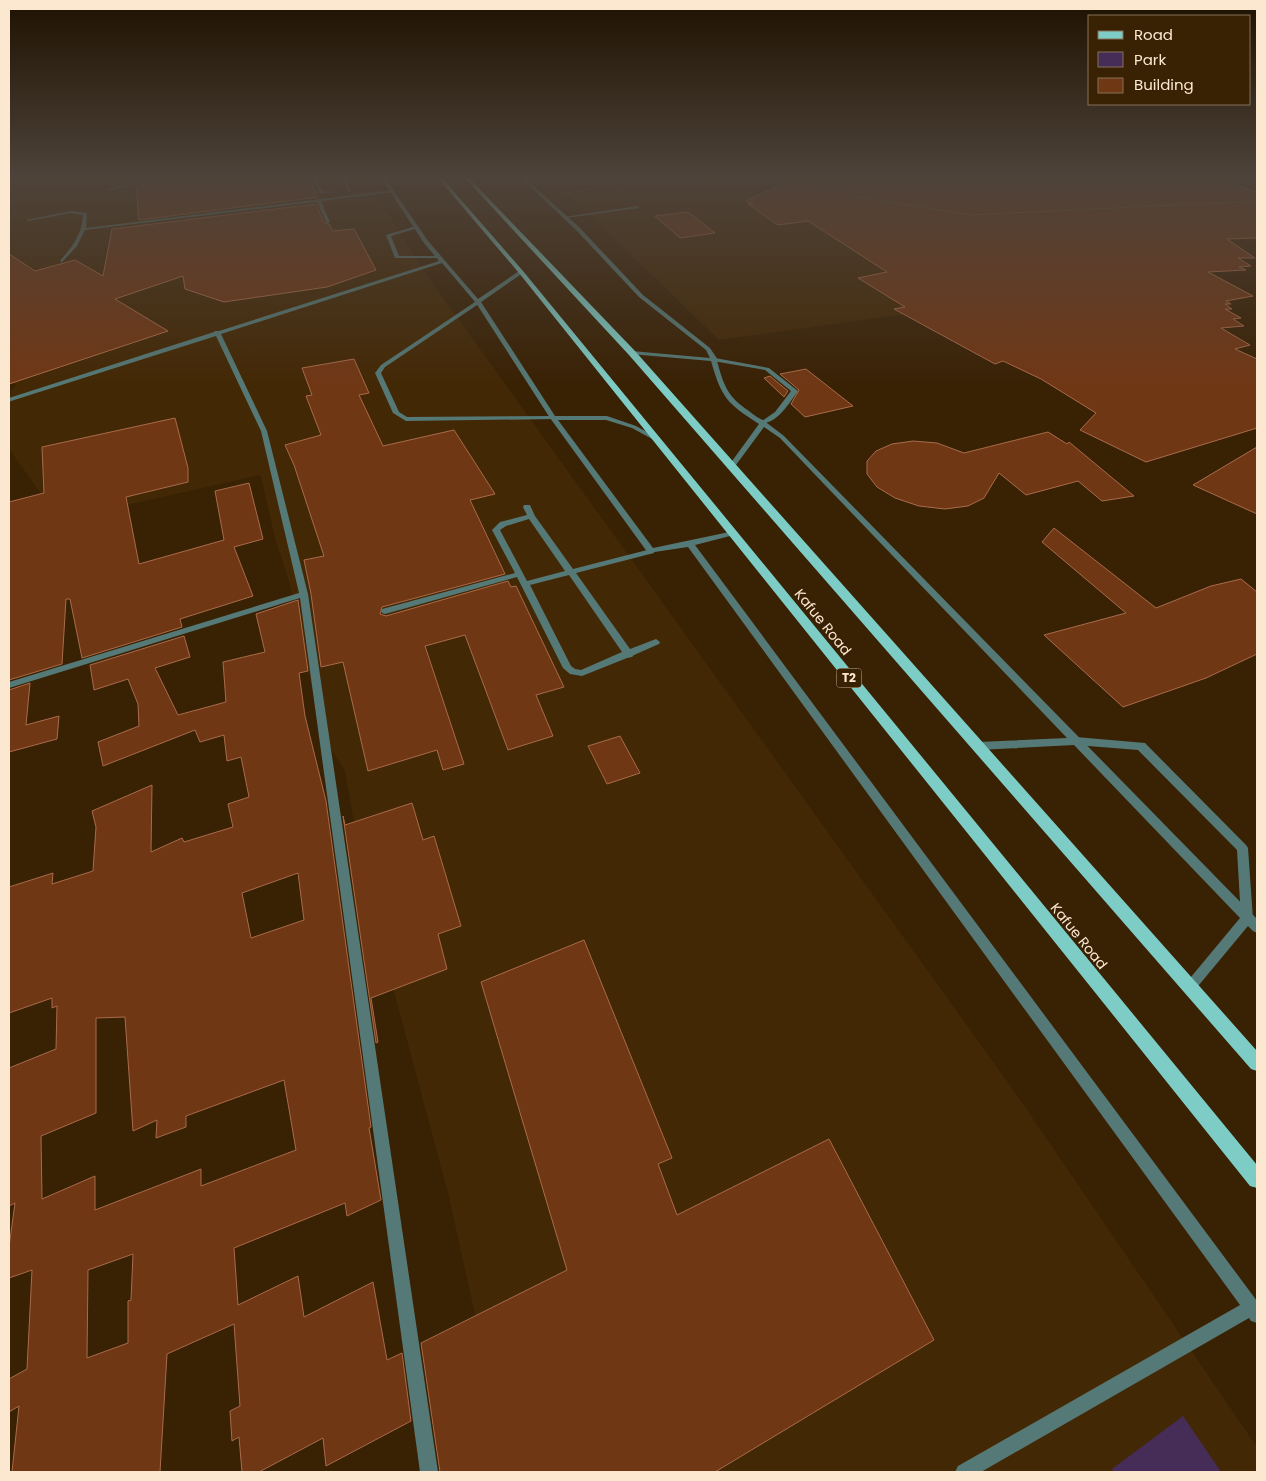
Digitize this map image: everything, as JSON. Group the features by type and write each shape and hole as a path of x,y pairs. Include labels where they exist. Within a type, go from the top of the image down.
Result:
{"main road":[{"name":"Kafue Road","path":"500,247 1257,1179"},
{"path":"532,247 632,353 731,468 1257,1063"}],"street":[{"path":"62,261 75,247"},
{"path":"393,247 397,257 441,259"},
{"path":"432,247 478,302 553,418 651,550"},
{"path":"594,247 641,296 708,349 715,360 715,372 725,393 742,409 764,422 782,437 863,518 1257,928"},
{"path":"9,400 24,393 441,259"},
{"path":"522,272 383,366 378,373 396,413 406,419 607,418 634,427 656,439"},
{"path":"217,332 264,431 304,594 429,1472"},
{"path":"632,353 715,360 767,368 795,391 777,413 764,422 731,468"},
{"path":"9,390 24,393"},
{"path":"528,507 531,516 570,573 629,654"},
{"path":"531,516 503,524 496,530 568,668 573,672 582,673 656,642"},
{"path":"525,584 651,550 690,544 731,533"},
{"path":"690,544 1254,1311 964,1472"},
{"path":"385,612 519,574"},
{"path":"9,685 117,654 236,612 304,594"},
{"path":"978,746 1076,741 1141,746 1242,848 1247,919 1190,987"}],"shaded area":[{"path":"9,247 409,247 426,274 1012,1088 1257,1447 1257,1472 510,1472 448,1193 365,884 345,771 326,741 319,721 289,581 276,542 261,477 260,475 60,520 9,449 9,393 16,385 9,379"},
{"path":"623,247 852,247 943,309 719,340"}],"green space":[{"path":"1183,1416 1221,1472 1114,1472 1112,1469"}],"building":[{"path":"109,247 364,247 376,270 327,287 224,302 185,289 183,276 115,299 168,331 9,384 9,254 35,271 75,260 103,276"},
{"path":"848,247 1239,247 1255,258 1238,258 1251,266 1239,267 1246,270 1208,272 1253,296 1226,301 1231,304 1225,304 1232,309 1225,309 1241,318 1233,319 1244,326 1221,328 1250,345 1235,349 1257,359 1257,428 1146,462 1080,430 1096,413 1041,379 1003,361 995,364 894,309 905,307 858,278 887,272"},
{"path":"354,359 369,393 359,395 383,446 454,430 495,494 470,500 505,574 382,607 380,614 386,616 508,581 511,587 516,586 564,687 536,695 553,736 508,750 465,635 425,646 464,764 443,770 437,750 368,771 343,662 321,667 311,594 304,560 324,556 294,465 285,445 321,435 306,396 312,395 302,368"},
{"path":"806,369 853,406 805,417 791,404 799,390 780,374"},
{"path":"770,376 788,391 784,397 764,378"},
{"path":"175,418 188,468 188,482 126,497 139,564 224,540 215,491 249,483 263,539 234,547 253,596 180,619 182,627 82,658 70,599 66,599 62,664 9,680 9,502 44,493 42,447"},
{"path":"1048,432 1067,444 1069,442 1134,496 1102,501 1078,481 1026,495 999,473 984,498 968,506 945,509 919,506 895,498 877,487 867,474 867,461 876,451 892,444 913,441 937,443 964,453"},
{"path":"1257,447 1257,514 1193,485"},
{"path":"1054,528 1156,608 1211,586 1241,579 1257,592 1257,654 1206,678 1123,707 1044,635 1126,613 1042,542"},
{"path":"298,600 308,671 299,673 305,716 326,801 371,1127 369,1128 381,1200 347,1216 345,1203 234,1248 238,1305 298,1276 304,1317 373,1282 387,1360 402,1353 411,1421 326,1466 323,1438 259,1472 242,1472 239,1437 232,1441 230,1411 240,1406 234,1324 167,1354 160,1472 12,1472 19,1406 9,1412 9,1379 27,1369 32,1270 9,1278 9,1247 15,1203 9,1206 9,1068 56,1049 57,1006 52,1008 52,998 9,1013 9,887 53,873 52,884 93,871 96,827 92,811 152,785 151,852 182,838 184,842 233,827 228,804 249,797 241,757 227,761 224,735 200,742 195,730 103,766 98,742 139,726 138,704 128,679 94,690 90,665 184,636 190,657 155,668 178,715 226,702 223,662 265,652 256,614","holes":["298,873 304,920 251,938 242,893","125,1017 133,1131 157,1120 156,1138 186,1127 186,1116 284,1080 296,1150 201,1186 201,1169 95,1210 95,1176 42,1199 41,1136 96,1113 96,1018","133,1254 131,1300 128,1301 128,1343 87,1358 88,1270"]},
{"path":"30,683 26,725 59,716 57,739 9,752 9,690"},
{"path":"620,736 640,773 607,784 588,746"},
{"path":"412,803 423,840 434,836 461,926 438,934 447,969 371,998 378,1042 376,1043 343,816 345,825"},
{"path":"584,940 672,1158 658,1164 677,1215 829,1139 934,1340 715,1472 440,1472 421,1343 567,1270 481,982"}]}
